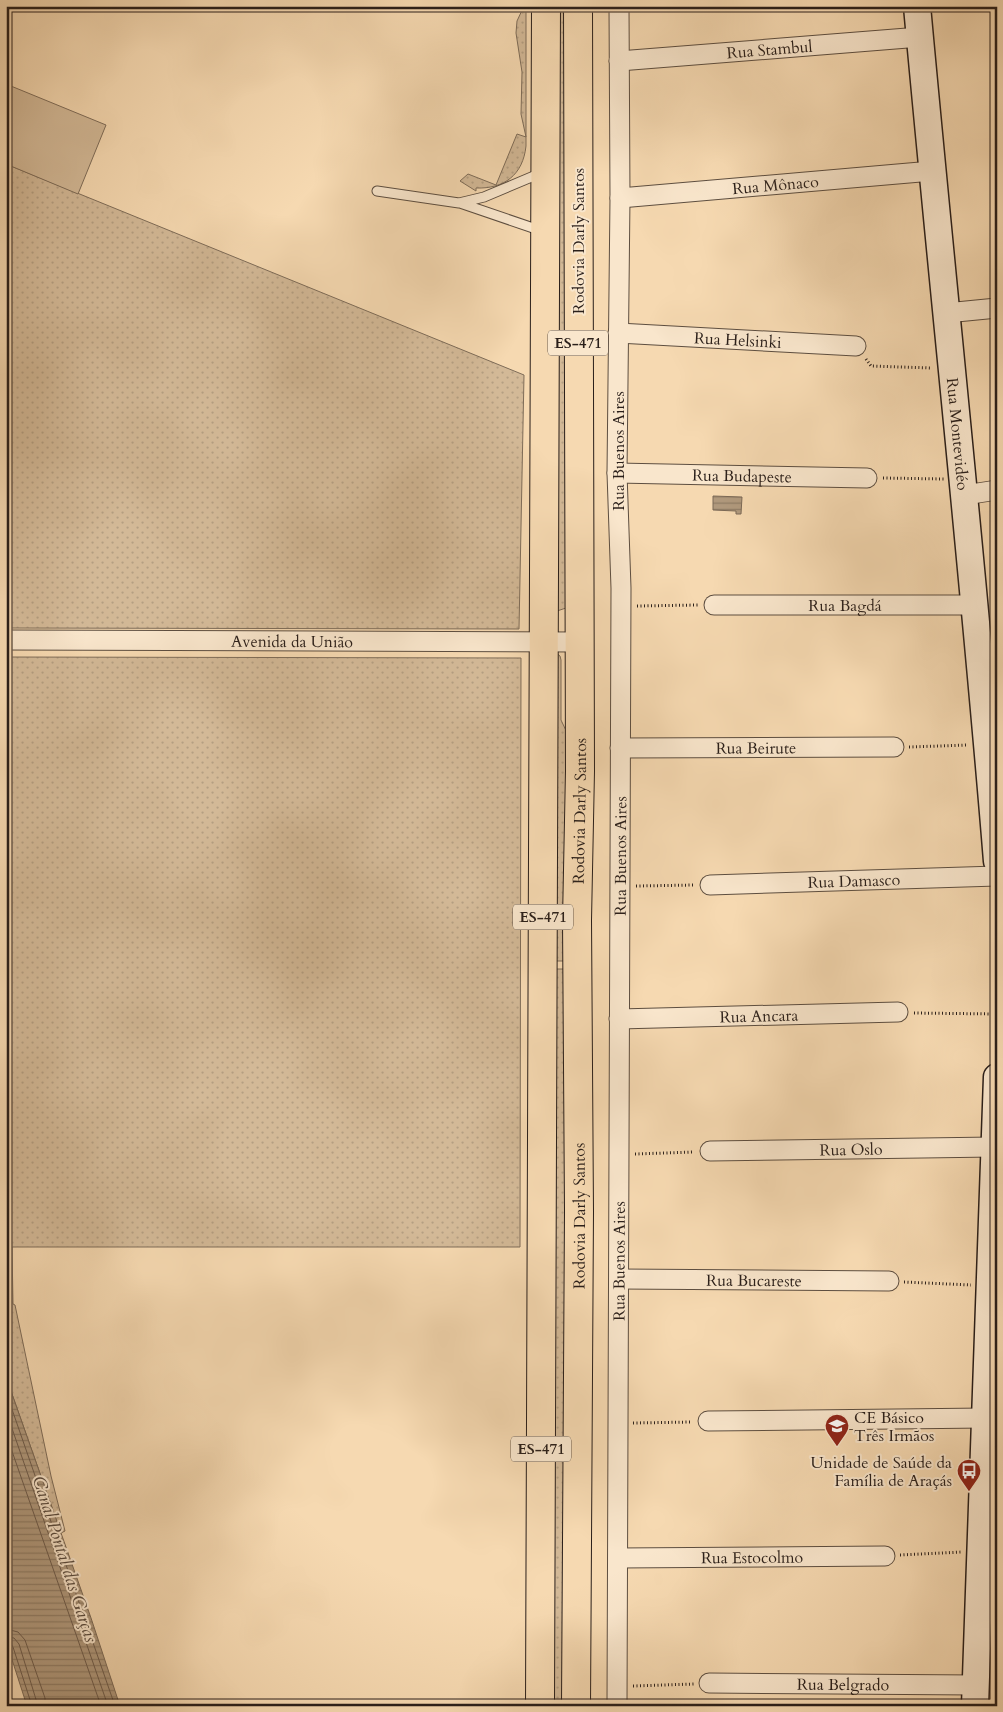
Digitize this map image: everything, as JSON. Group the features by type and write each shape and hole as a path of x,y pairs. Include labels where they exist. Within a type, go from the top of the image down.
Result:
{"main road":[{"name":"Rodovia Darly Santos","path":"540,1706 546,6"},
{"name":"Rodovia Darly Santos","path":"576,1706 579,1211 577,920 580,771 578,6"}],"street":[{"name":"Rua Buenos Aires","path":"617,1706 620,886 620,606 617,473 620,198 619,6"},
{"name":"Rua Montevidéo","path":"917,6 946,313 992,744 997,861"},
{"name":"Rua Stambul","path":"619,61 920,37"},
{"name":"Rua Mônaco","path":"620,198 932,171"},
{"path":"946,313 997,308"},
{"name":"Rua Helsinki","path":"618,334 856,346"},
{"name":"Rua Budapeste","path":"617,473 867,478"},
{"path":"964,487 997,490"},
{"name":"Rua Bagdá","path":"714,605 976,605"},
{"name":"Avenida da União","path":"6,640 579,642"},
{"name":"Rua Beirute","path":"620,748 894,747"},
{"name":"Rua Damasco","path":"710,885 997,876"},
{"name":"Rua Ancara","path":"619,1019 898,1012"},
{"path":"976,1690 997,1077"},
{"name":"Rua Oslo","path":"710,1151 995,1142"},
{"name":"Rua Bucareste","path":"619,1279 889,1281"},
{"path":"708,1422 984,1418"},
{"path":"983,1468 984,1481 997,1508"},
{"name":"Rua Estocolmo","path":"618,1558 885,1556"},
{"path":"976,1690 983,1658 997,1629"},
{"name":"Rua Belgrado","path":"709,1683 976,1690"}],"lane":[{"path":"459,203 484,197 546,171"},
{"path":"377,191 459,203 545,232"}],"path":[{"path":"856,346 871,366 952,369"},
{"path":"867,478 964,487"},
{"path":"620,606 714,605"},
{"path":"894,747 992,744"},
{"path":"620,886 710,885"},
{"path":"898,1012 997,1014"},
{"path":"619,1154 710,1151"},
{"path":"889,1281 989,1285"},
{"path":"618,1423 708,1422"},
{"path":"885,1556 980,1552"},
{"path":"618,1686 709,1683"}],"shaded area":[{"path":"524,6 526,6 526,137 521,114 522,72 516,33 517,21"},
{"path":"558,6 572,6 569,607 557,611"},
{"path":"6,84 106,125 78,194 6,164"},
{"path":"517,134 526,137 526,146 521,165 503,183 486,188 476,188 476,191 460,181 468,174 496,185"},
{"path":"6,164 524,375 519,629 6,628"},
{"path":"555,652 560,656 561,660 561,720 570,739 569,961 552,961"},
{"path":"6,657 521,658 520,1247 12,1247 13,1304 15,1305 51,1476 65,1531 61,1533 6,1377"},
{"path":"552,969 569,969 566,1706 549,1706"},
{"path":"994,1527 997,1530 997,1601 989,1610"}],"water":[{"path":"713,496 742,497 741,514 736,514 736,511 713,510"},
{"name":"Canal Pontal das Garças","path":"6,1377 120,1706 27,1706 6,1641"}],"place":[{"name":"CE Básico Três Irmãos","path":"837,1447"},
{"name":"Unidade de Saúde da Família de Araçás","path":"969,1492"}]}
